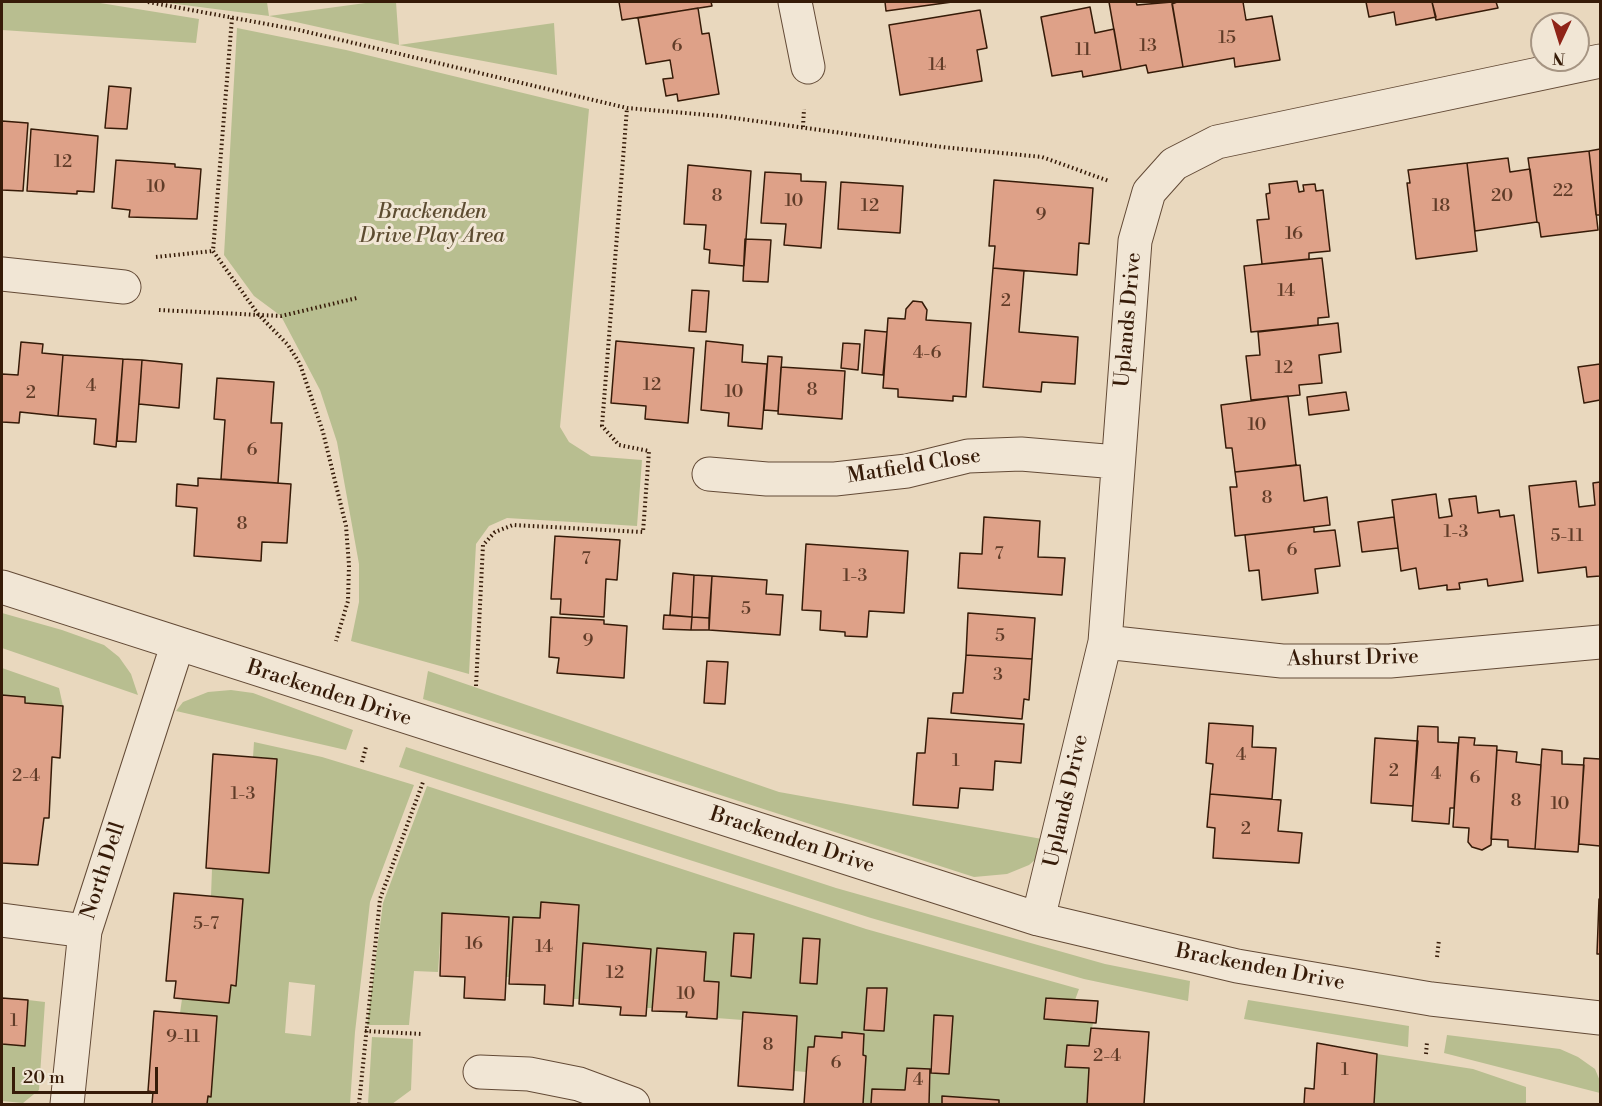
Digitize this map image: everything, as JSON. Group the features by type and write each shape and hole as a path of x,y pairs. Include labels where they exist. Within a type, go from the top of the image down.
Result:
{"street":[{"path":"795,2 808,67"},
{"name":"Uplands Drive","path":"1038,919 1105,642 1136,241 1149,192 1174,164 1217,142 1600,61"},
{"path":"2,274 124,287"},
{"name":"Matfield Close","path":"709,474 767,479 835,479 907,471 968,456 1021,454 1118,462"},
{"name":"Brackenden Drive","path":"2,587 177,646 1038,919 1237,966 1431,999 1600,1018"},
{"name":"Ashurst Drive","path":"1105,642 1282,660 1390,661 1600,642"},
{"name":"North Dell","path":"67,1104 85,931 177,646"},
{"path":"2,920 85,931"},
{"path":"480,1072 529,1074 579,1084 633,1104"}],"path":[{"path":"148,2 299,30 627,108 720,116 942,147 1042,157 1113,183"},
{"path":"232,18 213,252 258,314 288,345 300,364 334,470 346,526 349,565 348,601 336,641"},
{"path":"476,686 483,545 495,532 513,525 643,532 648,452 619,445 603,426 627,108"},
{"path":"156,257 213,252"},
{"path":"152,310 281,316 357,298"},
{"path":"359,1104 380,899 423,782"},
{"path":"365,1031 422,1034"}],"green space":[{"path":"2,2 94,2 199,19 196,43 2,30"},
{"path":"161,2 267,2 269,16"},
{"path":"373,2 396,2 399,45 269,16"},
{"path":"554,23 557,75 399,45"},
{"name":"Brackenden Drive Play Area","path":"237,28 346,50 589,109 560,427 569,442 591,456 642,460 637,526 507,518 489,526 476,544 469,674 351,641 359,602 359,564 337,442 320,390 281,316 254,296 224,255"},
{"path":"2,613 104,645 119,657 131,674 138,695 2,648"},
{"path":"2,668 59,688 63,706 25,703 25,697 2,695"},
{"path":"428,671 779,792 1042,839 1043,853 1029,865 1007,874 974,877 423,699"},
{"path":"231,690 253,693 353,730 346,750 176,711 183,702 208,692"},
{"path":"254,742 322,757 414,785 370,902 355,1032 350,1104 207,1104 208,1096 210,1097 217,1016 180,1013 182,999 229,1003 231,985 236,985 243,899 211,896 212,869 269,872 277,759 253,757","holes":["289,982 315,985 311,1036 285,1033"]},
{"path":"406,747 836,888 1105,964 1190,981 1188,1001 1084,979 871,918 399,767"},
{"path":"427,786 866,929 1079,989 1075,1000 1046,998 1044,1019 1093,1023 1089,1046 1067,1046 1065,1066 1089,1068 1087,1104 999,1104 999,1100 943,1096 942,1104 929,1104 931,1073 948,1074 952,1016 934,1015 930,1069 907,1068 905,1090 872,1089 871,1104 863,1104 866,1056 863,1055 863,1034 842,1032 842,1038 815,1036 814,1047 808,1047 806,1072 794,1071 797,1016 744,1012 743,1020 716,1018 719,982 704,981 706,952 657,948 652,1008 647,1008 651,949 580,999 573,999 579,905 541,902 540,918 513,917 509,977 506,977 509,917 442,913 438,972 414,971 409,1025 367,1025 383,903","holes":["734,933 754,935 750,978 731,976","803,938 820,939 817,984 800,983","867,988 887,988 883,1031 864,1029"]},
{"path":"28,1000 45,1002 39,1090 23,1103 2,1101 2,1044 25,1045"},
{"path":"1248,1000 1409,1026 1408,1047 1244,1019"},
{"path":"1447,1035 1560,1049 1578,1057 1595,1069 1600,1081 1600,1093 1444,1053"},
{"path":"372,1037 413,1039 411,1090 392,1104 368,1104"},
{"path":"1377,1054 1473,1069 1526,1087 1526,1104 1374,1104"}],"building":[{"path":"619,2 711,2 712,6 622,20"},
{"path":"885,2 952,2 886,11"},
{"path":"1109,2 1136,2 1137,5 1172,2 1183,67 1148,73 1146,65 1121,70"},
{"path":"1177,2 1243,2 1246,20 1272,16 1280,60 1235,67 1234,58 1183,67 1172,4"},
{"path":"1366,2 1432,2 1436,17 1396,25 1394,12 1369,17"},
{"path":"1432,2 1496,2 1498,8 1436,20"},
{"path":"1090,7 1095,33 1114,29 1121,70 1083,77 1082,71 1052,76 1041,17"},
{"path":"698,8 702,34 709,33 719,94 678,101 677,94 666,96 663,79 673,78 670,60 646,64 638,18"},
{"path":"980,10 987,48 977,50 982,81 900,95 889,25"},
{"path":"109,86 131,88 127,129 105,128"},
{"path":"2,121 28,123 23,191 2,190"},
{"path":"31,129 98,136 94,192 77,191 77,194 27,191"},
{"path":"1600,149 1600,215 1596,215 1589,151"},
{"path":"1589,151 1598,230 1541,237 1528,158"},
{"path":"1508,158 1510,172 1530,169 1537,222 1475,231 1467,163"},
{"path":"116,160 175,164 175,167 201,169 197,219 129,217 130,210 112,208"},
{"path":"1467,163 1477,251 1416,259 1407,183 1410,183 1408,170"},
{"path":"688,165 751,171 744,266 709,263 710,250 704,249 706,225 684,224"},
{"path":"765,172 801,174 801,181 826,182 821,248 784,245 786,224 761,223"},
{"path":"994,180 1093,188 1089,244 1079,243 1077,275 993,268 995,246 989,246"},
{"path":"1297,181 1299,192 1304,191 1303,185 1315,184 1316,191 1323,190 1330,251 1309,253 1309,259 1262,264 1257,220 1269,219 1266,194 1270,193 1269,184"},
{"path":"841,182 903,186 900,233 838,229"},
{"path":"745,239 771,240 768,282 743,281"},
{"path":"1322,258 1329,317 1318,318 1318,325 1251,332 1244,266"},
{"path":"993,268 1024,271 1019,332 1078,337 1075,384 1042,382 1041,392 983,387"},
{"path":"692,290 709,291 706,332 689,331"},
{"path":"913,301 922,302 927,310 926,320 971,323 966,397 953,396 953,401 898,397 898,389 883,388 888,318 905,319 906,309"},
{"path":"1338,323 1341,352 1319,355 1322,383 1299,385 1300,395 1251,400 1246,356 1260,355 1258,332"},
{"path":"865,330 887,332 883,375 862,373"},
{"path":"616,341 694,348 688,423 645,419 646,406 611,403"},
{"path":"706,341 743,345 742,362 767,364 762,429 728,426 729,413 701,410"},
{"path":"21,342 43,344 42,353 63,355 58,416 20,412 19,423 2,422 2,374 18,375"},
{"path":"843,343 860,344 858,370 841,368"},
{"path":"63,355 123,359 116,447 94,444 96,419 58,416"},
{"path":"768,356 782,357 778,411 764,410"},
{"path":"123,359 142,360 136,442 117,441"},
{"path":"142,360 182,364 179,408 139,404"},
{"path":"1600,364 1600,400 1584,403 1578,367"},
{"path":"781,367 845,371 842,419 778,414"},
{"path":"217,378 274,382 271,423 282,423 278,483 221,479 225,420 214,419"},
{"path":"1346,392 1349,410 1309,415 1307,397"},
{"path":"1288,396 1296,465 1235,472 1232,448 1226,448 1221,405"},
{"path":"1300,465 1304,501 1327,497 1330,525 1235,536 1230,487 1237,487 1235,472"},
{"path":"198,478 291,484 287,543 262,542 261,561 194,556 197,508 176,506 177,484 198,486"},
{"path":"1576,481 1579,507 1595,505 1593,483 1600,482 1600,576 1587,577 1586,567 1538,573 1529,486"},
{"path":"1436,494 1439,518 1452,516 1449,499 1476,496 1478,513 1499,510 1500,517 1514,515 1523,581 1488,586 1487,579 1459,583 1460,589 1447,590 1447,585 1419,589 1416,568 1401,571 1392,500"},
{"path":"984,517 1040,521 1038,557 1065,558 1062,595 958,588 960,553 982,554"},
{"path":"1394,517 1398,548 1362,552 1358,522"},
{"path":"1314,527 1314,532 1335,530 1340,566 1315,569 1318,593 1262,600 1259,570 1249,571 1245,535"},
{"path":"555,536 620,540 617,580 606,579 604,617 560,614 561,599 551,599"},
{"path":"806,544 908,551 904,613 869,611 867,637 845,636 845,632 820,630 821,611 802,610"},
{"path":"673,573 694,575 692,617 670,615"},
{"path":"694,575 712,576 709,618 692,617"},
{"path":"712,576 767,580 766,594 783,595 780,635 709,630"},
{"path":"968,613 1035,618 1032,659 966,655"},
{"path":"664,615 692,617 691,630 663,629"},
{"path":"551,617 604,620 604,624 627,626 624,678 557,673 559,658 549,657"},
{"path":"692,617 709,618 709,630 691,630"},
{"path":"966,655 1032,659 1029,700 1024,699 1022,719 951,713 953,693 963,693"},
{"path":"707,661 728,662 725,704 704,703"},
{"path":"2,695 25,697 25,703 63,706 60,758 52,757 49,818 44,818 38,865 2,863"},
{"path":"928,718 1024,724 1021,763 995,761 993,790 960,788 958,808 913,805 917,753 925,753"},
{"path":"1209,723 1253,726 1252,747 1276,748 1272,799 1210,794 1213,764 1206,763"},
{"path":"1418,726 1438,727 1438,742 1458,743 1454,808 1450,808 1449,824 1412,821"},
{"path":"1459,737 1475,738 1474,745 1497,746 1491,845 1482,850 1472,847 1468,842 1469,828 1453,827"},
{"path":"1375,738 1418,741 1413,806 1371,803"},
{"path":"1542,749 1562,751 1562,764 1584,765 1578,852 1535,849"},
{"path":"1497,750 1517,752 1516,762 1541,765 1535,849 1508,847 1508,840 1491,839"},
{"path":"213,754 277,759 269,873 206,868"},
{"path":"1584,758 1600,759 1600,846 1579,844"},
{"path":"1210,794 1281,800 1278,831 1302,833 1299,863 1213,858 1215,828 1207,827"},
{"path":"174,893 243,899 236,986 231,985 229,1003 174,998 176,981 166,981"},
{"path":"1599,899 1600,954 1597,954"},
{"path":"541,902 579,905 573,1006 544,1004 545,985 509,984 513,917 540,918"},
{"path":"442,913 509,917 505,1000 464,998 465,977 440,976"},
{"path":"734,933 754,934 751,978 731,976"},
{"path":"803,938 820,939 817,984 800,983"},
{"path":"583,943 651,949 646,1016 620,1015 621,1007 579,1004"},
{"path":"657,948 706,952 704,981 719,982 717,1019 686,1017 687,1012 652,1011"},
{"path":"867,988 887,988 884,1031 864,1030"},
{"path":"2,998 28,1000 25,1046 2,1044"},
{"path":"1046,998 1098,1001 1096,1023 1044,1019"},
{"path":"154,1011 217,1016 211,1097 208,1096 207,1104 152,1104 153,1092 148,1091"},
{"path":"743,1012 797,1016 793,1090 738,1086"},
{"path":"934,1015 953,1016 949,1074 931,1073"},
{"path":"1091,1028 1149,1032 1144,1104 1087,1104 1089,1068 1065,1067 1067,1045 1089,1046"},
{"path":"842,1032 864,1034 863,1055 866,1056 863,1104 804,1104 808,1047 814,1047 815,1036 842,1038"},
{"path":"1317,1043 1377,1054 1374,1104 1304,1104 1305,1088 1314,1089"},
{"path":"907,1068 930,1069 929,1104 871,1104 872,1089 905,1090"},
{"path":"942,1096 999,1100 999,1104 942,1104"}]}
